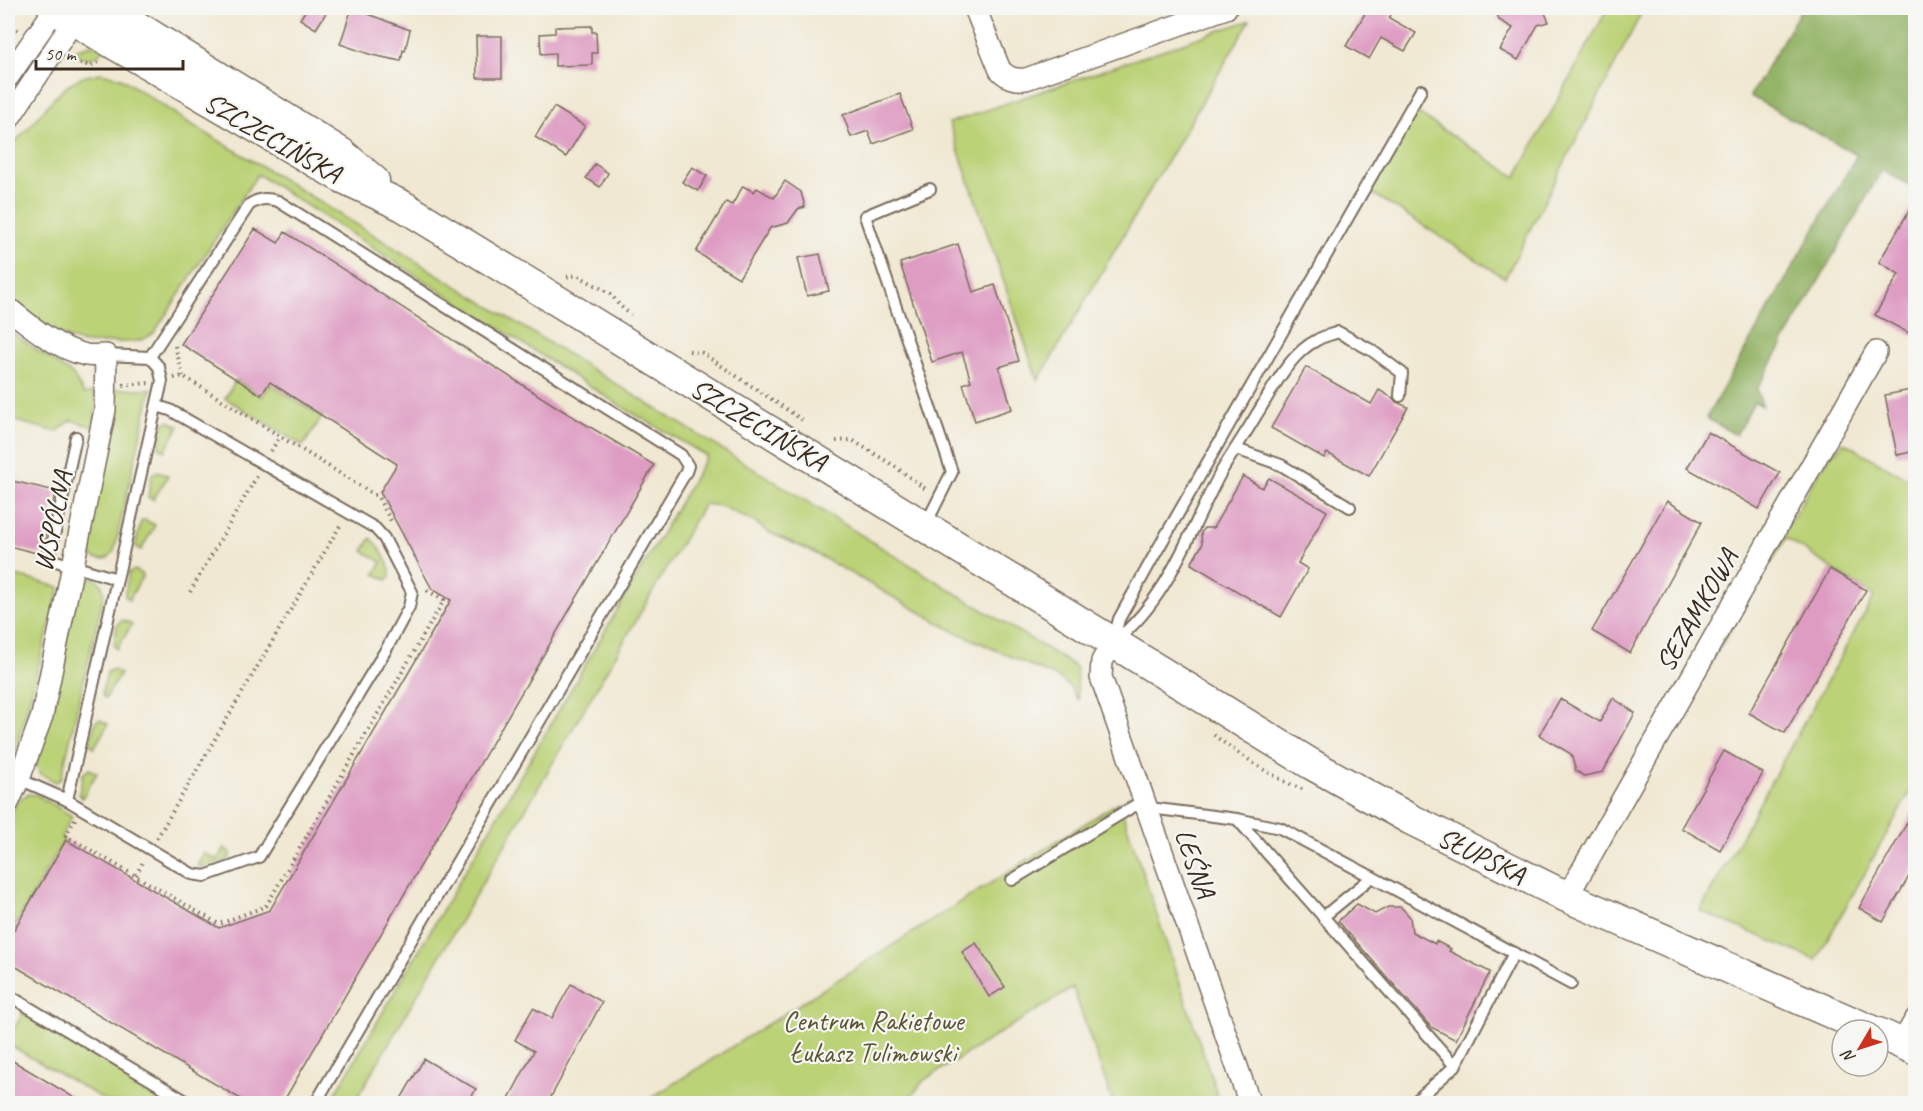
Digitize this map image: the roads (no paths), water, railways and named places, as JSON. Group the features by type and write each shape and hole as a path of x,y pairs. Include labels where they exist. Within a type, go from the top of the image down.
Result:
{"main road":[{"name":"SZCZECIŃSKA","path":"107,8 342,153 403,206"},
{"name":"SZCZECIŃSKA","path":"61,12 340,177 403,206 1113,643"},
{"name":"SŁUPSKA","path":"1113,643 1311,764 1410,819 1567,897 1843,1018"}],"street":[{"path":"975,8 1000,70 1016,80 1026,79 1226,8"},
{"path":"8,77 61,12"},
{"path":"8,120 61,12"},
{"path":"8,308 68,349 88,356 106,355"},
{"name":"SEZAMKOWA","path":"1567,897 1875,352"},
{"name":"WSPÓLNA","path":"8,803 42,716 105,410 106,355"},
{"name":"LEŚNA","path":"1113,643 1102,661 1101,677 1250,1104"}],"lane":[{"path":"1113,643 1119,619 1129,600 1421,90"},
{"path":"924,527 952,472 865,216 930,189"},
{"path":"150,357 249,205 257,199 278,201 681,455 688,466 315,1104"},
{"path":"1113,643 1149,608 1186,544 1221,472 1277,382 1298,354 1316,340 1338,332 1371,350 1402,373 1400,396"},
{"path":"67,800 80,733 162,381 159,367 150,357 106,355"},
{"path":"19,779 67,800 192,874 205,876 259,857 387,648 409,607 412,592 380,532 170,410 157,406"},
{"path":"76,437 49,559 117,579"},
{"path":"1236,449 1281,465 1350,507"},
{"path":"1012,880 1134,806 1238,819 1280,828 1571,984"},
{"path":"1238,819 1455,1066"},
{"path":"1323,917 1372,877"},
{"path":"1408,1104 1417,1100 1455,1066 1514,953"},
{"path":"8,995 191,1104"}],"park label":[{"name":"Centrum Rakietowe Łukasz Tulimowski","path":"873,1036"}]}
